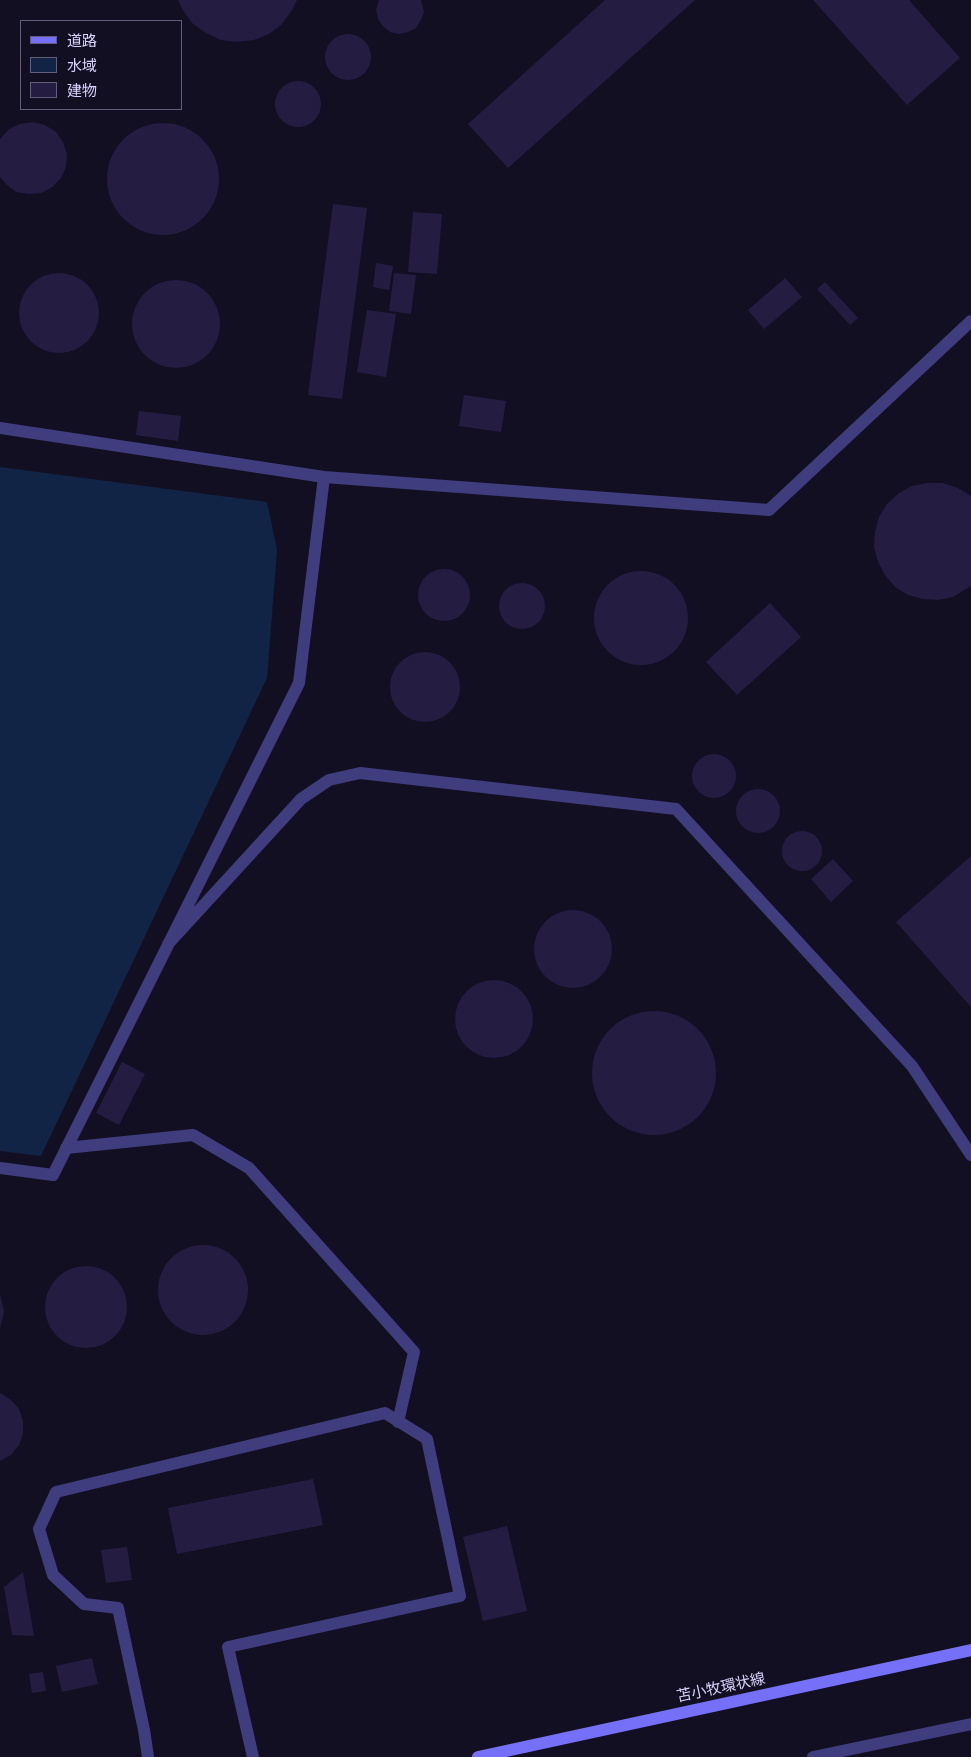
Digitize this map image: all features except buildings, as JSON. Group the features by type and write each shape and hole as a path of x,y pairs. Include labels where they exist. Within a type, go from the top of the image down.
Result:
{"main road":[{"name":"苫小牧環状線","path":"478,1757 971,1650"}],"lane":[{"path":"0,428 324,477 769,510 971,321"},
{"path":"0,1168 52,1176 298,683 324,477"},
{"path":"168,944 301,799 329,780 360,773 676,809 912,1066 971,1155"},
{"path":"66,1148 193,1135 249,1168 414,1352 398,1422"},
{"path":"148,1757 118,1608 84,1604 52,1575 39,1529 56,1492 384,1413 427,1439 460,1596 228,1647 253,1757"},
{"path":"813,1757 971,1724"}],"water":[{"path":"0,467 267,502 277,550 267,678 41,1156 0,1151"}]}
